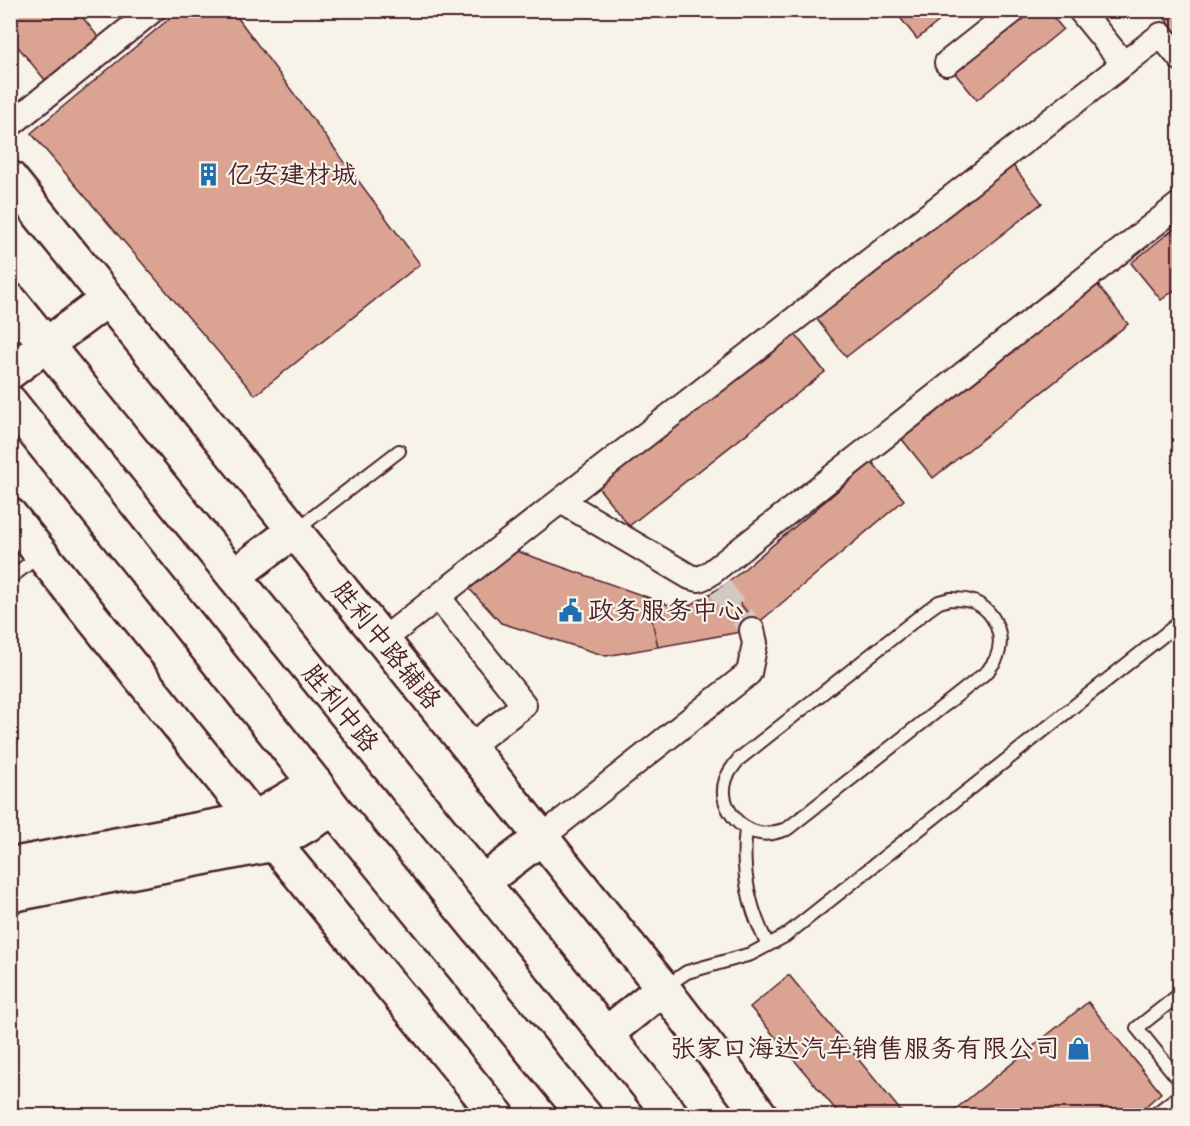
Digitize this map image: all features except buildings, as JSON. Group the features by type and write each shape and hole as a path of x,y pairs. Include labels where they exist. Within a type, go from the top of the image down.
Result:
{"main road":[{"name":"胜利中路辅路","path":"10,178 663,988 761,1116"},
{"path":"10,372 108,299"},
{"name":"胜利中路","path":"10,300 672,1116"},
{"path":"10,402 585,1116"},
{"path":"10,515 274,844 498,1116"},
{"path":"234,576 295,530"},
{"path":"10,865 254,819 325,796"},
{"path":"10,895 274,844 325,796"},
{"path":"483,882 542,837"},
{"path":"606,1034 663,988"}],"street":[{"path":"10,125 153,10"},
{"path":"947,63 1014,10"},
{"path":"1080,10 1124,64"},
{"path":"383,640 1161,35 1179,58"},
{"path":"561,501 690,578 714,582 1179,204"},
{"path":"438,597 524,705 469,747"},
{"path":"542,837 749,673 755,643 752,630"}],"lane":[{"path":"295,530 399,452"},
{"path":"10,578 41,554"},
{"path":"950,599 973,601 991,615 1000,637 996,659 988,671 787,829 773,833 759,833 746,829 735,820 727,808 724,794 726,780 739,759 939,602 950,599"},
{"path":"663,988 687,972 751,954 786,936 1179,622"},
{"path":"746,829 743,848 749,894 759,928 768,945"},
{"path":"1179,994 1137,1028 1179,1081"},
{"path":"1161,1113 1179,1095"}],"tunnel":[{"path":"720,588 752,630"}],"place":[{"name":"亿安建材城","path":"209,174"},
{"name":"政务服务中心","path":"570,610"},
{"name":"张家口海达汽车销售服务有限公司","path":"1078,1048"}]}
